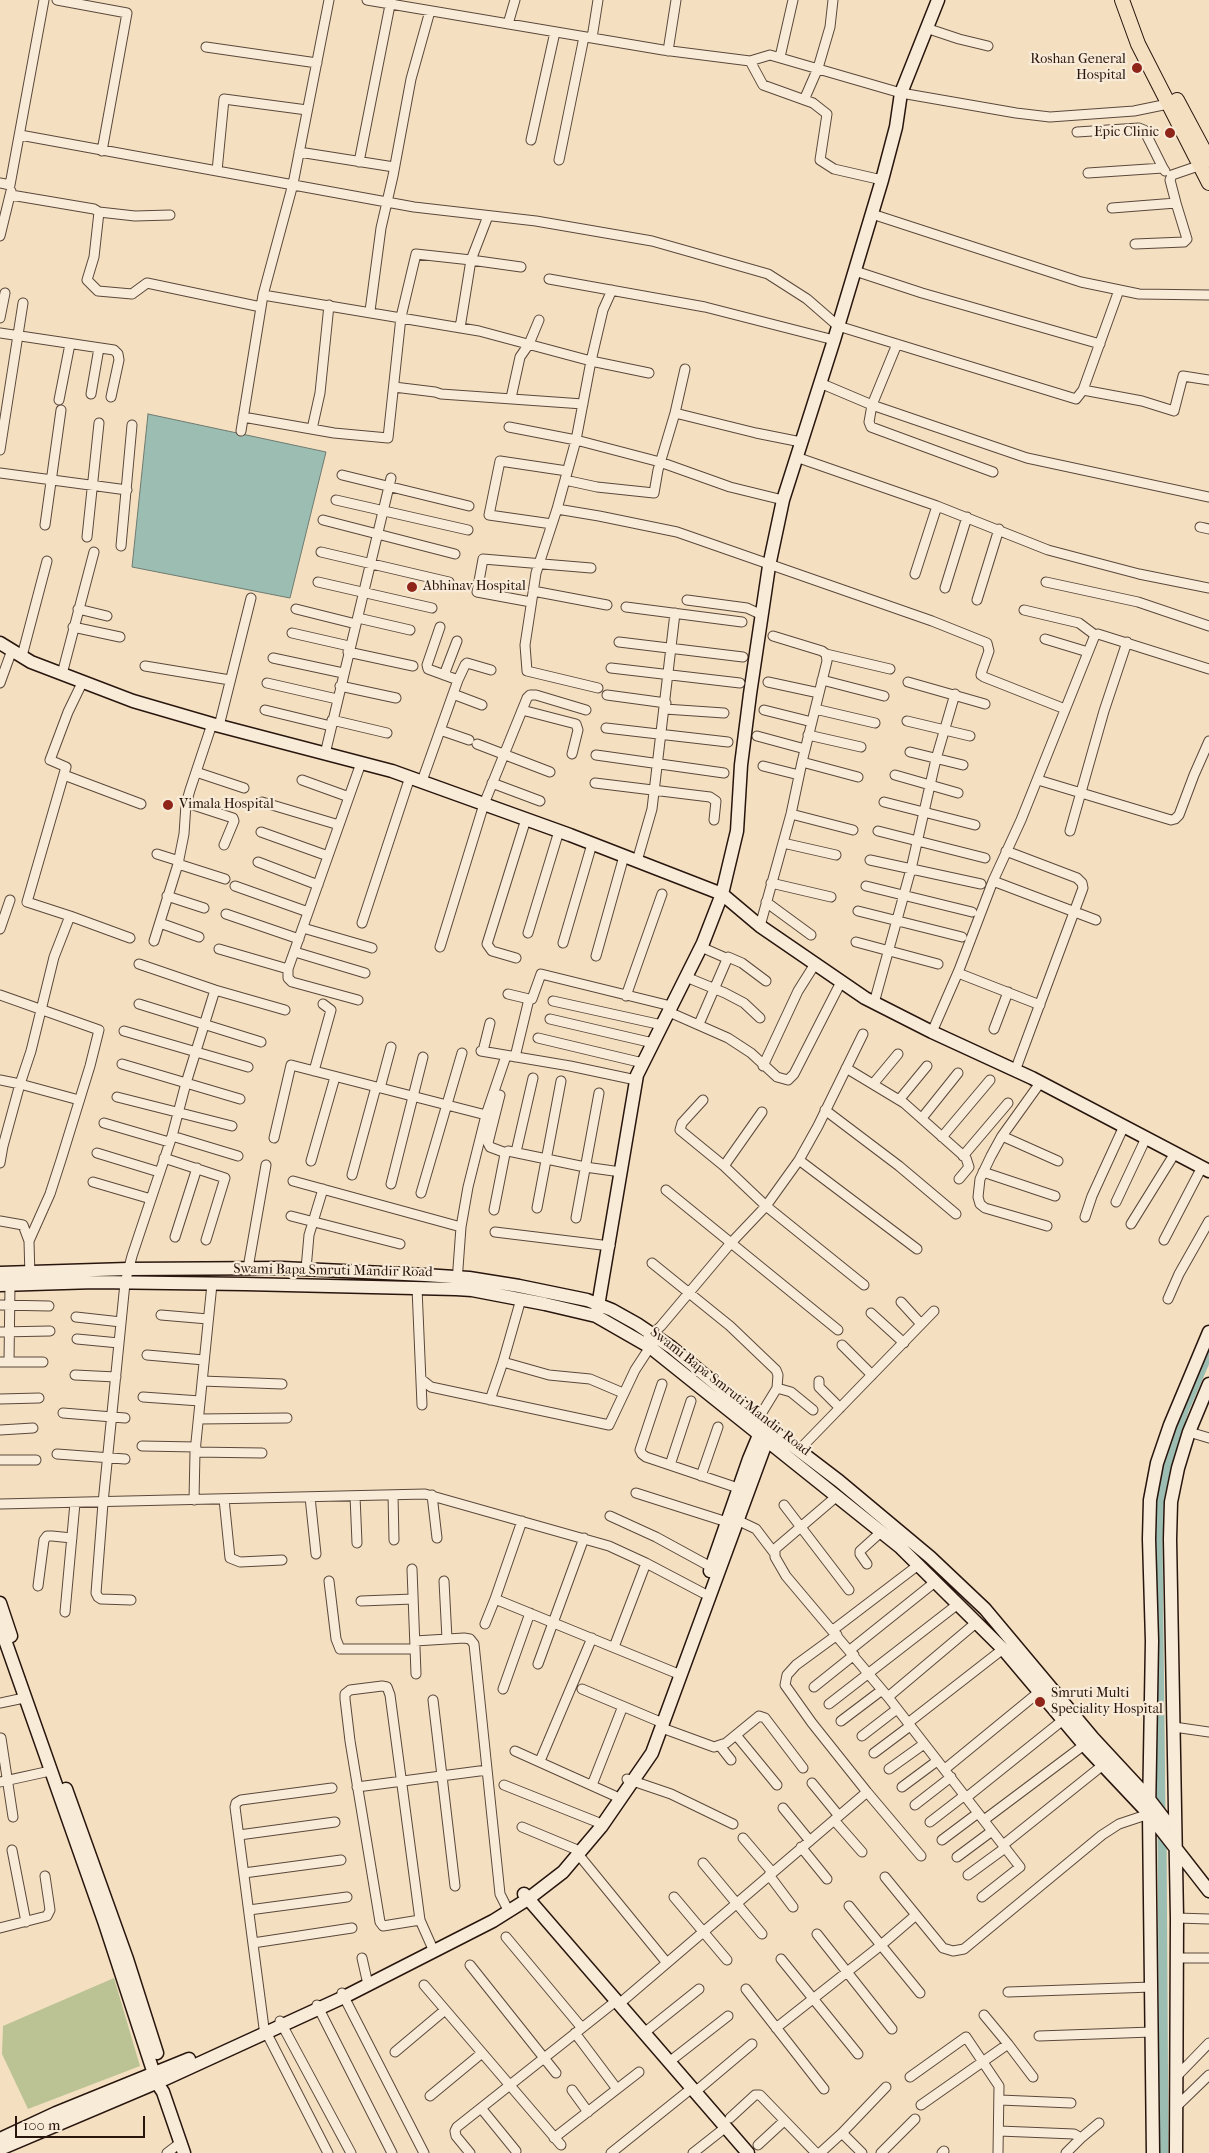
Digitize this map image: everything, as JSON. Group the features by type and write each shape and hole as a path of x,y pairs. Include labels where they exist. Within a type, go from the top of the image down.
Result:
{"main road":[{"path":"1122,0 1138,44 1206,163 1209,183"},
{"path":"1130,0 1173,103"}],"street":[{"path":"0,236 11,190 44,0"},
{"path":"57,0 127,13 102,152"},
{"path":"241,431 263,295 293,184 329,0"},
{"path":"367,0 390,2 430,11 668,51 750,61 770,55 901,93 1016,113 1050,117 1134,111 1173,103"},
{"path":"508,24 515,0"},
{"path":"559,160 598,0"},
{"path":"668,51 676,0"},
{"path":"780,57 793,0"},
{"path":"804,100 818,68 830,27 833,0"},
{"path":"597,1311 610,1246 636,1080 652,1043 701,947 722,894 737,831 740,765 769,566 783,500 882,180 896,126 901,93 938,0"},
{"path":"359,162 390,2"},
{"path":"370,311 378,260 378,244 386,202 393,176 411,79 430,11"},
{"path":"926,28 988,46"},
{"path":"531,140 555,32"},
{"path":"206,47 317,63"},
{"path":"750,61 763,86 813,103 827,114 820,160 834,169 882,180"},
{"path":"217,171 224,99 307,110"},
{"path":"1077,132 1139,128 1144,130 1163,168 1172,175"},
{"path":"20,135 102,152 293,184 386,202 536,221 652,241 768,274 807,299 838,326 1076,399 1083,390 1119,290"},
{"path":"299,152 394,167"},
{"path":"1172,175 1206,163"},
{"path":"1088,173 1163,168"},
{"path":"1135,244 1184,242 1187,239 1170,180 1172,175"},
{"path":"0,184 11,190 94,209 99,212 135,216 170,215"},
{"path":"1112,208 1176,203"},
{"path":"99,212 94,257 86,280 98,291 132,294 147,283 261,307"},
{"path":"872,214 1081,282 1139,294 1209,295"},
{"path":"460,328 472,260 488,216"},
{"path":"243,417 312,429 388,438 401,317 416,254 521,266"},
{"path":"855,271 922,294 1100,344"},
{"path":"549,279 705,306 834,340"},
{"path":"598,688 527,671 525,645 539,564 557,509 576,440 590,361 603,310 612,290"},
{"path":"0,318 5,293"},
{"path":"263,295 370,311 460,328 590,361 649,373"},
{"path":"0,446 3,412 23,303"},
{"path":"312,429 320,393 330,305"},
{"path":"511,398 520,356 529,344 539,320"},
{"path":"0,333 114,350 118,354 111,397"},
{"path":"59,400 70,344"},
{"path":"897,344 872,405 869,422 873,429 993,472"},
{"path":"90,394 99,348"},
{"path":"552,524 489,515 500,461 566,475 597,486 654,493 660,462 675,413 684,369"},
{"path":"1083,390 1142,402 1174,411 1183,376 1209,380"},
{"path":"820,383 872,405 1027,458 1209,497"},
{"path":"394,387 441,394 583,404"},
{"path":"45,525 60,410"},
{"path":"675,413 756,434 801,442"},
{"path":"87,537 94,485 99,423"},
{"path":"121,546 132,425"},
{"path":"509,427 576,440 660,462 730,487 783,500"},
{"path":"796,457 967,517 1048,550 1139,574 1209,588"},
{"path":"0,473 126,490"},
{"path":"342,475 390,482 469,506"},
{"path":"324,754 390,482"},
{"path":"336,500 468,530"},
{"path":"915,574 937,506"},
{"path":"557,509 677,532 987,643 989,651 981,675 1065,708"},
{"path":"945,588 967,517"},
{"path":"324,520 455,554"},
{"path":"977,600 999,529"},
{"path":"62,674 94,552"},
{"path":"321,552 449,582"},
{"path":"532,602 477,592 484,559 591,568"},
{"path":"0,683 17,653 47,561"},
{"path":"318,582 432,608"},
{"path":"1046,582 1138,602 1209,626"},
{"path":"533,591 607,605"},
{"path":"154,942 178,863 186,820 187,802 230,680 251,598"},
{"path":"687,600 747,608 762,615"},
{"path":"626,607 742,622"},
{"path":"78,609 107,616"},
{"path":"296,609 410,630"},
{"path":"1024,610 1079,623 1095,635 1098,634 1127,642 1209,669"},
{"path":"637,861 652,809 675,613"},
{"path":"74,627 120,637"},
{"path":"440,627 427,665 428,669 458,680"},
{"path":"292,633 413,666"},
{"path":"932,1032 958,973 992,881 1038,780 1095,635"},
{"path":"773,636 826,654 890,669"},
{"path":"1045,639 1088,652"},
{"path":"444,675 457,641"},
{"path":"619,642 743,657"},
{"path":"1070,831 1104,711 1127,642"},
{"path":"0,643 31,662 133,701 416,779 559,831 722,894 760,926 841,982 874,1002 932,1032 1040,1083 1206,1169 1164,1240"},
{"path":"760,926 791,814 808,735 827,661 826,654"},
{"path":"273,658 343,673"},
{"path":"362,923 416,779 440,730 464,665 468,664 491,670"},
{"path":"145,666 230,680"},
{"path":"611,668 740,683"},
{"path":"822,680 884,696"},
{"path":"83,681 68,712 50,760 66,766 27,902 130,938"},
{"path":"768,682 819,693"},
{"path":"908,682 985,704"},
{"path":"267,683 337,699"},
{"path":"340,686 396,698"},
{"path":"453,694 482,705"},
{"path":"874,1002 911,869 936,759 955,694"},
{"path":"440,947 484,804 527,698 532,695 586,710"},
{"path":"607,695 665,706 724,714"},
{"path":"815,709 875,722"},
{"path":"265,710 387,733"},
{"path":"522,710 576,724 578,730 572,754"},
{"path":"764,710 812,722"},
{"path":"907,721 970,736"},
{"path":"606,728 728,742"},
{"path":"440,730 550,772"},
{"path":"808,735 862,747"},
{"path":"757,736 805,748"},
{"path":"1038,780 1171,820 1179,815 1209,741"},
{"path":"910,752 963,765"},
{"path":"596,755 724,773"},
{"path":"802,762 858,777"},
{"path":"358,1000 289,981 288,970 361,763"},
{"path":"763,766 799,775"},
{"path":"196,772 244,788"},
{"path":"64,775 141,804"},
{"path":"895,775 958,793"},
{"path":"302,780 349,796"},
{"path":"492,783 540,802"},
{"path":"595,783 713,798 716,801 714,820"},
{"path":"187,802 233,818 234,821 224,845"},
{"path":"262,802 339,825"},
{"path":"884,802 975,825"},
{"path":"791,814 853,830"},
{"path":"516,958 492,951 487,944 526,819"},
{"path":"528,933 559,831"},
{"path":"878,831 985,858"},
{"path":"261,832 328,856"},
{"path":"783,843 836,855"},
{"path":"563,943 592,844"},
{"path":"1006,851 1077,878 1082,883 1083,888 1015,1071"},
{"path":"157,854 225,879"},
{"path":"596,956 624,856"},
{"path":"870,860 981,884"},
{"path":"258,862 318,885"},
{"path":"992,881 1096,920"},
{"path":"771,883 831,897"},
{"path":"235,886 308,912"},
{"path":"866,886 972,912"},
{"path":"626,996 662,894"},
{"path":"168,896 204,908"},
{"path":"0,929 10,900"},
{"path":"766,902 811,935"},
{"path":"858,911 962,936"},
{"path":"226,914 299,938"},
{"path":"0,1162 20,1084 42,1011 54,957 70,916"},
{"path":"160,923 199,937"},
{"path":"303,928 372,948"},
{"path":"856,942 938,964"},
{"path":"701,947 726,958 736,959 766,981"},
{"path":"219,949 288,970"},
{"path":"295,952 365,973"},
{"path":"699,1024 726,958"},
{"path":"139,964 215,990 285,1010"},
{"path":"764,1066 798,991 815,964"},
{"path":"457,1283 461,1227 468,1188 486,1115 510,1056 529,999 532,999 539,975 543,973 670,1009 728,1038 751,1053 777,1078 784,1080 790,1079 841,982"},
{"path":"958,973 1040,1005"},
{"path":"686,977 744,1003 760,1018"},
{"path":"131,1600 101,1599 96,1593 125,1283 171,1139 215,990"},
{"path":"994,1029 1008,992"},
{"path":"508,994 529,999"},
{"path":"0,996 98,1030 50,1194 29,1241"},
{"path":"553,1001 662,1025"},
{"path":"139,1004 261,1042"},
{"path":"314,1071 331,1010 323,1004"},
{"path":"550,1019 652,1043"},
{"path":"490,1023 482,1051 570,1066 636,1080"},
{"path":"124,1031 248,1067"},
{"path":"421,1379 431,1387 608,1425 649,1341 730,1244 766,1206 799,1160 862,1034"},
{"path":"538,1038 643,1063"},
{"path":"352,1175 391,1047"},
{"path":"421,1193 462,1053"},
{"path":"873,1084 898,1054"},
{"path":"391,1184 423,1057"},
{"path":"122,1064 240,1099"},
{"path":"274,1138 292,1066 486,1115"},
{"path":"899,1100 927,1066"},
{"path":"846,1068 899,1100 922,1118 963,1156 968,1161 969,1167 959,1179"},
{"path":"922,1118 958,1073"},
{"path":"311,1160 335,1076"},
{"path":"516,1152 533,1078"},
{"path":"0,1080 79,1100"},
{"path":"942,1137 990,1080"},
{"path":"537,1208 561,1081"},
{"path":"1040,1083 1002,1136 983,1172 978,1187 978,1197 980,1204 985,1208 1047,1226"},
{"path":"576,1218 598,1093"},
{"path":"500,1095 488,1144 506,1153 516,1152 585,1167 621,1172"},
{"path":"117,1097 232,1126"},
{"path":"704,1100 682,1123 680,1130 724,1166 766,1206 864,1285"},
{"path":"963,1156 1008,1102"},
{"path":"825,1110 899,1166 956,1214"},
{"path":"724,1166 762,1112"},
{"path":"104,1123 238,1156"},
{"path":"1085,1217 1092,1196 1124,1126"},
{"path":"1002,1136 1058,1161"},
{"path":"1116,1202 1146,1138"},
{"path":"97,1153 159,1172"},
{"path":"494,1210 506,1153"},
{"path":"1131,1224 1175,1153"},
{"path":"164,1158 225,1178 206,1240"},
{"path":"799,1160 917,1249"},
{"path":"248,1268 266,1165"},
{"path":"175,1237 197,1168"},
{"path":"983,1172 1055,1196"},
{"path":"293,1181 461,1227"},
{"path":"93,1182 151,1198"},
{"path":"306,1270 309,1235 323,1189"},
{"path":"666,1190 838,1330"},
{"path":"291,1216 400,1244"},
{"path":"0,1220 23,1224 29,1241 30,1278"},
{"path":"1168,1300 1179,1274 1209,1221"},
{"path":"496,1232 610,1246"},
{"path":"366,1976 410,1961 432,1947 493,1920 526,1897 577,1852 601,1827 630,1780 660,1724 777,1388 778,1375 767,1360 690,1293 652,1263"},
{"path":"0,1273 30,1278 128,1269 248,1268 306,1270 457,1283 520,1286 587,1300 597,1311"},
{"name":"Swami Bapa Smruti Mandir Road","path":"5,1285 30,1278 125,1283 418,1288 457,1283 472,1290 597,1311 649,1341 762,1429 837,1496 900,1548 1004,1649 1084,1745 1149,1814 1209,1892"},
{"path":"194,1500 200,1401 212,1284"},
{"path":"5,1285 4,1362 43,1362"},
{"path":"418,1288 422,1405"},
{"path":"490,1400 521,1299"},
{"path":"901,1302 921,1324"},
{"path":"5,1305 49,1306"},
{"path":"799,1450 934,1311"},
{"path":"871,1313 904,1343"},
{"path":"161,1315 208,1319"},
{"path":"76,1317 121,1322"},
{"path":"5,1332 50,1331"},
{"path":"1154,2153 1149,1814 1152,1641 1149,1539 1150,1500 1158,1463 1170,1425 1209,1332"},
{"path":"77,1339 119,1343"},
{"path":"842,1345 872,1375"},
{"path":"147,1355 204,1360"},
{"path":"503,1362 549,1375 590,1379 623,1393"},
{"path":"75,1374 116,1378"},
{"path":"202,1381 282,1384"},
{"path":"818,1381 819,1387 840,1408"},
{"path":"662,1384 640,1450 646,1457 738,1488"},
{"path":"1176,2153 1177,1918 1170,1540 1171,1502 1178,1468 1189,1432 1209,1384"},
{"path":"777,1388 787,1390 813,1410"},
{"path":"143,1397 200,1401"},
{"path":"0,1399 40,1398"},
{"path":"670,1465 691,1401"},
{"path":"63,1413 125,1418"},
{"path":"199,1419 286,1418"},
{"path":"1170,1425 1209,1438"},
{"path":"701,1476 718,1427"},
{"path":"0,1430 33,1428"},
{"path":"762,1429 799,1450 839,1481 930,1557 985,1609 1093,1738 1150,1800 1209,1877"},
{"path":"660,1724 711,1568 732,1521 738,1488 762,1429"},
{"path":"142,1446 262,1453"},
{"path":"57,1454 125,1459"},
{"path":"0,1460 36,1460"},
{"path":"636,1493 756,1529 775,1554"},
{"path":"393,1495 394,1540"},
{"path":"432,1495 436,1538"},
{"path":"0,1504 432,1495 584,1538 646,1562 703,1593"},
{"path":"355,1496 357,1542"},
{"path":"837,1496 775,1549 775,1558 786,1576 835,1632 885,1694 1020,1867 982,1897"},
{"path":"310,1497 316,1554"},
{"path":"224,1499 230,1558 240,1562 282,1560"},
{"path":"65,1612 75,1503"},
{"path":"784,1505 849,1590"},
{"path":"610,1516 656,1537 711,1568"},
{"path":"485,1624 522,1522"},
{"path":"867,1564 860,1551 881,1532"},
{"path":"38,1586 44,1540 47,1536 72,1538"},
{"path":"538,1664 584,1538"},
{"path":"614,1647 646,1562"},
{"path":"917,1566 796,1665 787,1675 784,1685 867,1792 921,1856"},
{"path":"412,1569 416,1674"},
{"path":"328,1581 336,1639 340,1648 415,1645 464,1638 470,1639 474,1644 500,1894 506,1906"},
{"path":"444,1581 447,1639"},
{"path":"814,1686 935,1582"},
{"path":"360,1601 413,1599"},
{"path":"495,1599 676,1672"},
{"path":"0,1603 127,1959 160,2080"},
{"path":"829,1704 958,1604"},
{"path":"503,1689 530,1613"},
{"path":"841,1721 885,1694 977,1622"},
{"path":"0,1626 160,2080 182,2148 168,2153"},
{"path":"540,1762 592,1638"},
{"path":"874,1753 1004,1649"},
{"path":"420,1920 383,1926 380,1922 350,1741 346,1694 350,1690 387,1687 390,1694 420,1920 432,1947"},
{"path":"582,1689 714,1747 720,1746 736,1735 759,1716 765,1718 803,1768"},
{"path":"945,1769 1039,1692"},
{"path":"0,1703 24,1698"},
{"path":"434,1700 455,1886"},
{"path":"592,1785 623,1706"},
{"path":"862,1736 897,1709"},
{"path":"930,1822 1063,1720"},
{"path":"1174,1727 1209,1732"},
{"path":"736,1735 777,1785"},
{"path":"1,1738 3,1781 13,1817"},
{"path":"889,1769 924,1744"},
{"path":"942,1840 981,1816 1084,1745"},
{"path":"720,1746 731,1760"},
{"path":"516,1752 615,1796"},
{"path":"902,1787 937,1761"},
{"path":"968,1875 1102,1765"},
{"path":"357,1787 486,1770"},
{"path":"3,1781 50,1771"},
{"path":"915,1805 951,1778"},
{"path":"577,1852 615,1796 630,1780"},
{"path":"630,1780 671,1794 733,1824"},
{"path":"812,1783 862,1852"},
{"path":"504,1785 596,1822"},
{"path":"328,2153 265,2031 248,1910 236,1802 332,1788"},
{"path":"470,2153 456,2136 455,2131 458,2127 578,2030 618,2003 667,1963 867,1792"},
{"path":"783,1808 810,1840"},
{"path":"885,1878 943,1948 952,1951 964,1949 1102,1835 1119,1824 1149,1814"},
{"path":"239,1835 335,1822"},
{"path":"522,1827 577,1852 667,1963"},
{"path":"957,1857 992,1831"},
{"path":"744,1838 771,1873 793,1907"},
{"path":"802,1848 827,1879"},
{"path":"12,1850 26,1922"},
{"path":"244,1873 340,1860"},
{"path":"703,1863 762,1934"},
{"path":"0,1927 47,1916 50,1910 45,1876"},
{"path":"248,1910 347,1897"},
{"path":"0,2149 160,2080 198,2060 318,2007 410,1961 506,1906 526,1897"},
{"path":"526,1897 693,2090 728,2122 748,2153"},
{"path":"674,1897 727,1960"},
{"path":"849,1906 920,1993"},
{"path":"776,2028 916,1916"},
{"path":"1177,1918 1209,1919"},
{"path":"253,1943 352,1928"},
{"path":"817,1934 892,2028"},
{"path":"506,1937 578,2030 617,2089"},
{"path":"362,1958 366,1976"},
{"path":"1177,1958 1209,1958"},
{"path":"781,1959 858,2054"},
{"path":"470,1965 556,2073"},
{"path":"343,1995 374,1967"},
{"path":"424,1985 561,2145"},
{"path":"1008,1992 1152,1987"},
{"path":"644,2032 699,1989"},
{"path":"746,1989 824,2089"},
{"path":"343,1995 424,2153"},
{"path":"318,2007 392,2153"},
{"path":"395,2052 445,2010"},
{"path":"984,2015 1033,2077"},
{"path":"670,2062 728,2016"},
{"path":"281,2023 351,2153"},
{"path":"1039,2036 1152,2032"},
{"path":"910,2077 966,2037 999,2086 998,2153"},
{"path":"1177,2076 1209,2043"},
{"path":"611,2153 752,2044"},
{"path":"921,2105 1008,2044"},
{"path":"430,2096 482,2052"},
{"path":"554,2138 639,2072"},
{"path":"1177,2106 1209,2075"},
{"path":"0,2139 56,2113 160,2080"},
{"path":"820,2153 842,2134 886,2087"},
{"path":"572,2090 588,2112"},
{"path":"693,2153 755,2095 760,2095 764,2098 816,2153"},
{"path":"1000,2100 1071,2103"},
{"path":"481,2108 516,2151"},
{"path":"881,2153 915,2119"},
{"path":"758,2145 784,2121"},
{"path":"1066,2153 1099,2123"},
{"path":"999,2131 1074,2134 1081,2138"},
{"path":"842,2134 862,2153"}],"green space":[{"path":"114,1978 140,2066 28,2109 2,2054 3,2026"}],"water":[{"path":"148,414 326,452 290,598 132,567"}],"waterway":[{"path":"1161,1815 1158,1541 1160,1497 1170,1455 1184,1411 1209,1353"},
{"path":"1162,1828 1164,2153"}],"place":[{"name":"Roshan General Hospital","path":"1137,68"},
{"name":"Epic Clinic","path":"1170,133"},
{"name":"Abhinav Hospital","path":"412,587"},
{"name":"Vimala Hospital","path":"168,805"},
{"name":"Smruti Multi Speciality Hospital","path":"1040,1702"}]}
